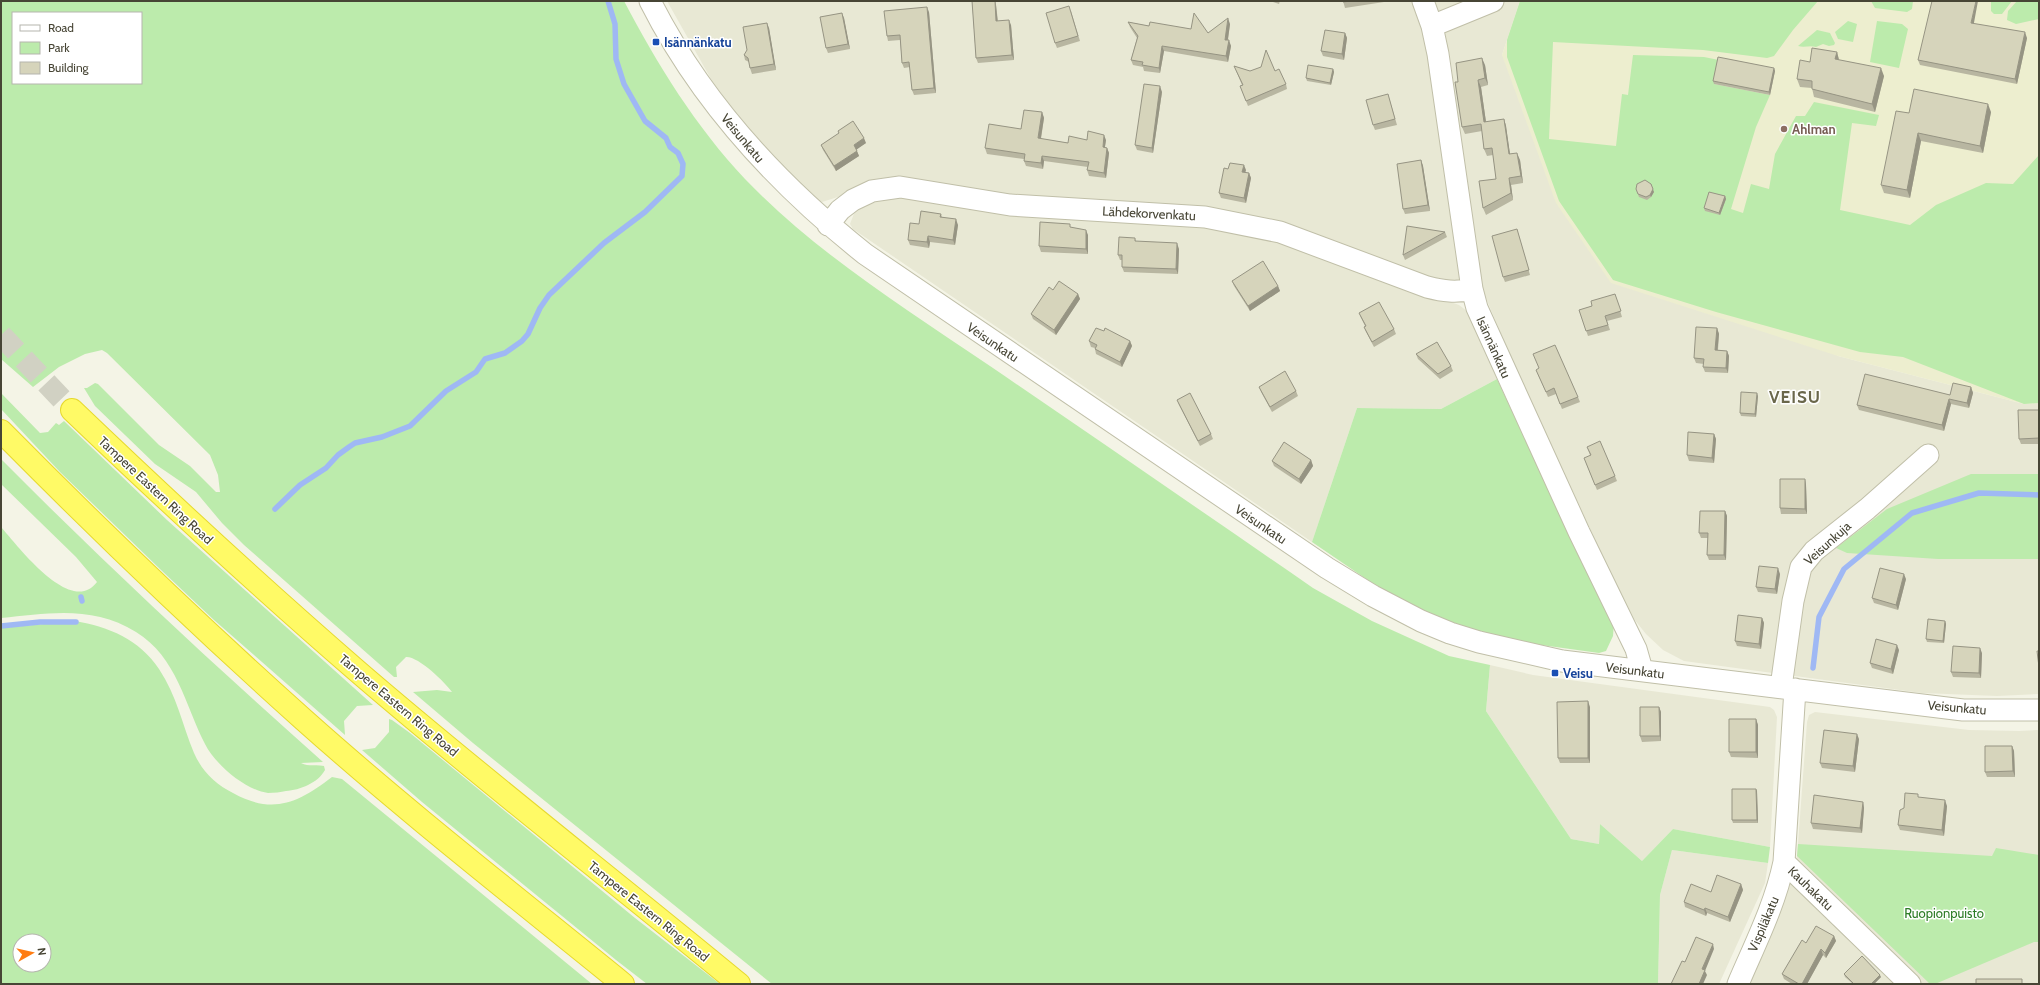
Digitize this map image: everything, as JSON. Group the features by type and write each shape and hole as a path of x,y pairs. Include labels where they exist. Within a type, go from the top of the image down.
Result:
{"highway":[{"name":"Tampere Eastern Ring Road","path":"72,410 212,544 357,671 502,792 739,984"},
{"path":"1,431 156,584 305,721 452,845 623,984"}],"street":[{"name":"Veisunkatu","path":"650,1 690,70 732,127 758,157 828,224 865,254 1327,568 1373,596 1421,621 1450,634 1562,661 1963,710 2039,710"},
{"name":"Isännänkatu","path":"1423,1 1432,26 1438,54 1472,288 1477,308 1579,532 1636,649 1642,670"},
{"path":"1432,26 1493,1"},
{"name":"Lähdekorvenkatu","path":"828,224 840,210 853,200 872,191 900,187 1010,205 1198,216 1280,232 1432,289 1460,292 1472,288"},
{"name":"Veisunkuja","path":"1788,688 1793,601 1801,567 1814,551 1867,509 1928,455"},
{"name":"Kauhakatu","path":"1788,688 1784,862 1910,984"},
{"name":"Vispiläkatu","path":"1738,984 1772,905 1780,883 1784,862"}],"shaded area":[{"path":"667,1 1412,1 1421,24 1428,55 1461,278 1456,283 1434,281 1330,242 1042,201 841,196 822,202 814,198 755,140 711,79"},
{"path":"1435,1 1520,1 1502,55 1838,356 2024,404 2039,403 2039,694 1997,696 1922,693 1684,661 1663,650 1646,634 1634,619 1609,570 1517,371 1485,296 1480,276 1450,56"},
{"name":"Ahlman","path":"1520,1 2039,1 2039,403 2024,404 1838,356 1611,283 1556,203 1502,55"},
{"path":"892,196 1227,230 1272,239 1459,305 1467,311 1472,319 1497,379 1441,409 1357,408 1312,542 853,229 850,224 855,211 862,205"},
{"path":"1490,665 1533,675 1770,707 1774,710 1777,717 1770,847 1673,829 1642,861 1600,824 1599,844 1571,839 1486,711"},
{"path":"1815,712 1969,730 2039,730 2039,984 1745,984 1784,900 1797,857 1807,722 1809,715"},
{"path":"1672,850 1768,863 1765,883 1719,984 1658,984 1660,895"}],"green space":[{"path":"1,1 624,1 678,94 727,159 772,206 832,256 894,301 1313,588 1372,621 1449,656 1490,665 1486,711 1571,839 1599,844 1600,824 1642,861 1673,829 1770,847 1768,863 1672,850 1660,895 1658,984 772,984 473,743 413,692 437,690 452,692 431,670 417,661 406,657 396,667 397,677 394,677 244,545 222,523 196,492 155,464 95,406 84,388 87,388 95,383 98,384 159,445 190,466 216,492 220,492 218,475 210,455 107,353 102,350 85,354 59,367 33,387 1,359"},
{"name":"Ahlman","path":"1520,1 1818,1 1793,30 1774,56 1767,58 1703,50 1553,42 1549,139 1616,146 1622,94 1628,95 1633,55 1704,57 1719,60 1714,84 1770,95 1756,127 1731,209 1743,213 1751,184 1769,189 1775,154 1796,116 1805,116 1814,102 1879,115 1876,126 1852,123 1840,210 1910,225 1936,205 1986,183 2013,184 2039,155 2039,403 2024,404 1903,357 1860,352 1716,312 1613,280 1559,201 1507,57 1507,40"},
{"path":"1871,1 1913,1 1912,9 1907,12 1875,8"},
{"path":"1991,1 2012,1 2002,14 1994,14 1991,11"},
{"path":"2017,1 2039,1 2039,19 2016,24 2007,20 2008,11"},
{"path":"1848,21 1857,24 1853,42 1838,39 1835,32"},
{"path":"1877,21 1902,24 1908,29 1899,68 1870,62"},
{"path":"1817,30 1830,33 1835,43 1834,45 1829,46 1823,44 1816,47 1798,46"},
{"path":"1497,379 1614,623 1613,636 1606,651 1599,653 1534,644 1448,624 1378,587 1312,542 1357,408 1441,409"},
{"path":"1,393 40,433 48,432 56,423 59,425 64,421 167,520 373,705 357,706 344,721 345,735 214,620 60,472 1,409"},
{"path":"1,459 160,613 323,762 301,763 307,765 324,766 325,770 322,775 308,785 297,789 268,793 250,787 232,775 216,760 205,744 171,668 150,642 120,623 87,614 70,613 36,614 1,618 1,527 32,562 60,585 73,591 86,590 97,582 76,557 1,484"},
{"path":"1971,474 2039,474 2039,559 1938,559 1847,553 1836,548 1887,509"},
{"path":"75,621 100,627 122,636 133,642 151,659 159,669 170,689 197,760 205,771 220,785 247,800 273,804 285,803 308,794 332,777 342,779 592,984 1,984 1,628"},
{"path":"389,719 410,733 635,918 720,984 647,984 616,960 422,802 362,750 375,748 389,732"},
{"name":"Ruopionpuisto","path":"1798,844 1992,856 1996,848 2039,855 2039,942 2034,942 1935,984 1930,984 1797,856"}],"building":[{"path":"972,1 995,1 996,21 1009,20 1012,55 976,58"},
{"path":"1932,1 1976,1 1971,23 2025,32 2015,79 1918,60"},
{"path":"1069,6 1078,36 1055,43 1046,13"},
{"path":"927,7 934,88 912,90 909,62 902,63 900,35 887,36 884,11"},
{"path":"842,13 848,44 826,48 820,17"},
{"path":"1194,13 1208,33 1228,18 1225,40 1229,40 1226,56 1162,46 1159,68 1142,65 1143,62 1131,60 1138,36 1128,22 1149,26 1150,22 1191,29"},
{"path":"767,23 774,64 750,68 748,58 744,55 747,50 743,27"},
{"path":"1325,30 1345,33 1342,54 1321,51"},
{"path":"1812,48 1837,52 1835,59 1881,68 1872,104 1812,89 1812,81 1797,79 1800,60 1810,62"},
{"path":"1266,50 1275,71 1279,69 1286,84 1246,101 1240,86 1243,85 1234,66 1250,71 1261,67"},
{"path":"1718,57 1774,68 1769,92 1713,81"},
{"path":"1482,58 1485,78 1478,80 1484,122 1504,119 1509,154 1517,153 1521,176 1509,178 1511,193 1483,208 1479,181 1496,179 1492,148 1484,149 1481,124 1462,127 1455,82 1458,82 1456,63"},
{"path":"1308,65 1333,69 1330,83 1306,78"},
{"path":"1144,84 1160,86 1152,148 1135,145"},
{"path":"1914,89 1988,104 1980,146 1918,133 1907,190 1881,185 1896,111 1909,113"},
{"path":"1388,94 1395,119 1373,125 1366,100"},
{"path":"1024,110 1042,112 1038,138 1068,143 1069,136 1087,140 1088,131 1104,135 1103,147 1107,148 1104,173 1087,170 1089,162 1042,156 1041,163 1024,161 1025,154 985,148 989,124 1021,129"},
{"path":"853,121 864,138 854,145 857,151 834,166 821,145"},
{"path":"1421,160 1428,205 1403,209 1397,164"},
{"path":"1230,163 1244,165 1242,172 1249,173 1244,198 1219,193 1224,168 1228,169"},
{"path":"1645,180 1651,184 1653,189 1650,195 1646,197 1638,194 1636,189 1637,184"},
{"path":"1709,192 1725,196 1719,213 1704,208"},
{"path":"921,211 941,214 940,217 956,219 953,240 928,236 927,242 908,240 910,223 919,224"},
{"path":"1040,222 1070,224 1070,227 1086,230 1086,249 1039,246"},
{"path":"1407,226 1445,232 1403,255"},
{"path":"1517,229 1529,270 1503,277 1492,236"},
{"path":"1119,237 1135,238 1135,241 1177,243 1176,269 1122,267 1122,255 1118,255"},
{"path":"1263,261 1278,286 1248,306 1232,281"},
{"path":"1059,281 1078,294 1054,330 1031,314 1049,287 1053,290"},
{"path":"1615,294 1621,311 1605,316 1608,325 1586,331 1579,310 1592,306 1591,301"},
{"path":"1379,302 1394,329 1372,342 1359,313"},
{"path":"1696,327 1717,328 1715,350 1727,351 1726,368 1703,367 1704,359 1694,358"},
{"path":"1096,328 1104,331 1105,328 1130,341 1120,362 1095,349 1097,345 1089,341"},
{"path":"1437,342 1451,366 1438,374 1416,354"},
{"path":"1555,345 1578,397 1560,404 1554,388 1546,392 1536,370 1539,368 1533,354"},
{"path":"1285,371 1296,391 1270,407 1259,387"},
{"path":"1865,374 1950,395 1953,383 1971,387 1967,403 1949,399 1942,425 1857,405"},
{"path":"1741,392 1757,393 1755,414 1740,413"},
{"path":"1190,393 1211,434 1198,441 1177,400"},
{"path":"2018,410 2039,410 2039,438 2019,439"},
{"path":"1688,432 1714,434 1712,458 1687,455"},
{"path":"1600,441 1615,476 1595,485 1584,458 1591,455 1587,447"},
{"path":"1284,442 1311,460 1299,479 1272,461"},
{"path":"1780,479 1805,479 1805,509 1780,508"},
{"path":"1700,511 1725,511 1724,555 1707,555 1708,533 1699,533"},
{"path":"1759,566 1778,568 1775,589 1756,587"},
{"path":"1880,568 1904,574 1896,605 1872,598"},
{"path":"1738,615 1762,618 1759,644 1735,641"},
{"path":"1928,619 1945,621 1943,641 1926,639"},
{"path":"1876,639 1897,645 1891,669 1870,663"},
{"path":"1953,646 1980,648 1979,673 1951,672"},
{"path":"2037,651 2039,651 2039,667"},
{"path":"1588,701 1588,758 1558,758 1557,702"},
{"path":"1640,707 1659,707 1660,736 1640,736"},
{"path":"1729,719 1756,719 1756,752 1729,752"},
{"path":"1824,730 1857,734 1853,766 1820,763"},
{"path":"1985,746 2012,746 2013,771 1985,772"},
{"path":"1732,789 1756,789 1757,820 1732,820"},
{"path":"1905,793 1918,794 1918,797 1945,800 1942,830 1898,825 1900,810 1904,808"},
{"path":"1814,795 1863,802 1860,828 1811,823"},
{"path":"1717,875 1741,884 1728,917 1684,902 1691,884 1711,892"},
{"path":"1816,926 1834,936 1825,953 1821,949 1802,984 1799,984 1782,974 1802,940 1806,943"},
{"path":"1696,937 1713,944 1702,969 1705,970 1699,984 1671,984 1682,961 1685,962"},
{"path":"1862,956 1880,975 1871,984 1854,984 1844,974"},
{"path":"1976,979 2022,979 2022,984 1976,984"}],"waterway":[{"path":"275,509 300,485 326,468 338,455 349,447 355,443 382,437 410,426 446,391 476,372 485,359 505,353 522,341 528,334 540,308 549,295 604,243 645,212 682,176 683,164 678,153 670,147 666,138 645,121 624,84 616,59 615,24 608,1"},
{"path":"1813,668 1819,617 1844,569 1912,513 1979,493 2039,495"},
{"path":"81,597 82,601"},
{"path":"1,626 40,622 76,622"}],"tunnel":[{"path":"1,335 72,410"}],"place":[{"name":"Isännänkatu","path":"656,42"},
{"name":"Ahlman","path":"1784,129"},
{"name":"Veisu","path":"1555,673"}],"district":[{"name":"VEISU","path":"1795,397"}]}
